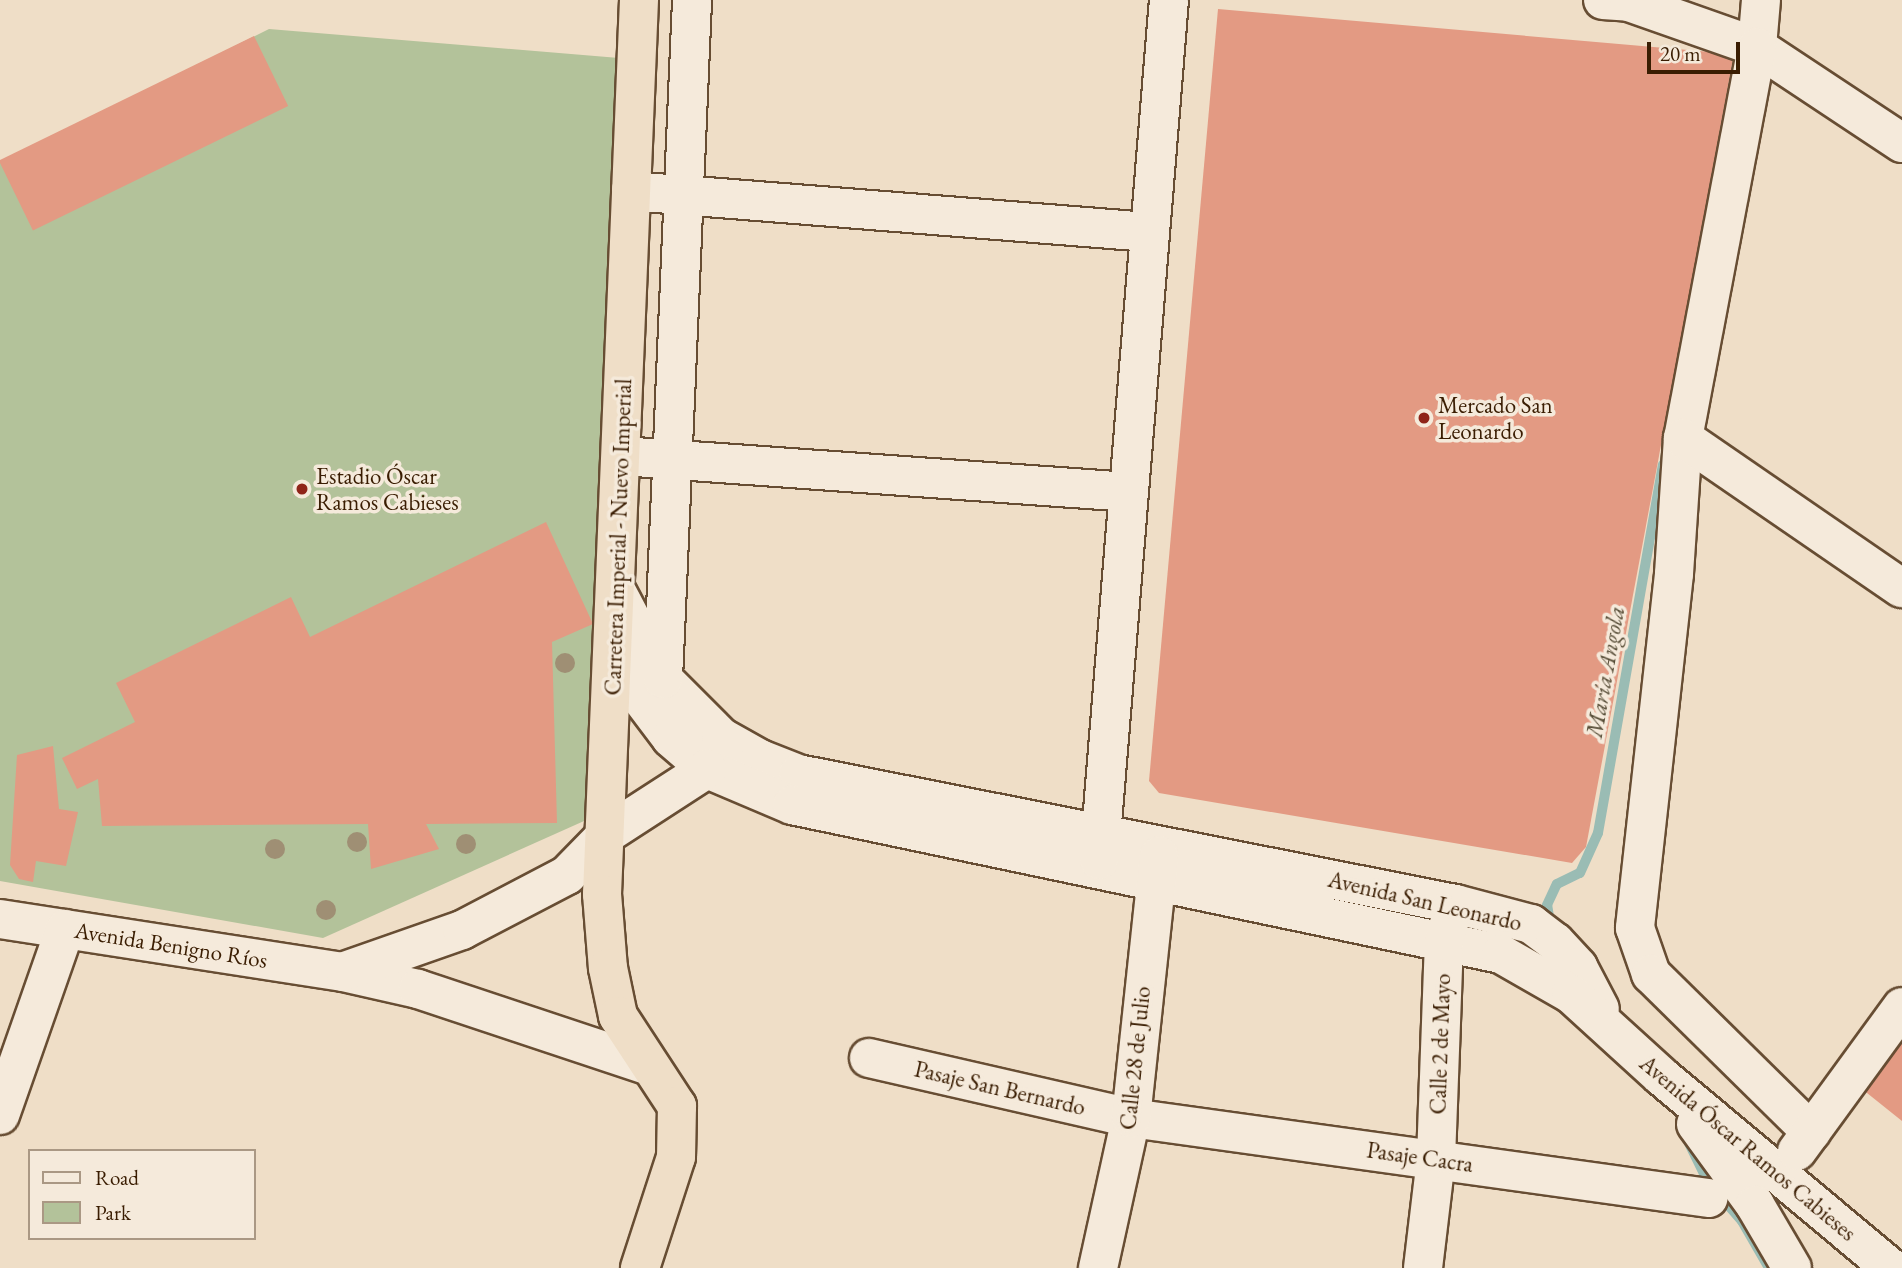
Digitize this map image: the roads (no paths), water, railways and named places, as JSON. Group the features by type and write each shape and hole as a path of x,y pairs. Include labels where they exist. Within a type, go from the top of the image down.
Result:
{"highway":[{"name":"Carretera Imperial - Nuevo Imperial","path":"639,0 612,661 608,833 602,894 608,968 618,1016 646,1065 677,1106 677,1157 640,1268"}],"street":[{"path":"663,679 692,0"},
{"path":"1100,852 1148,232 1169,0"},
{"path":"1761,0 1745,43 1683,438 1674,574 1635,928 1651,974 1811,1132"},
{"path":"1621,1 1745,43 1902,143"},
{"path":"631,191 1148,232"},
{"path":"1683,438 1901,588"},
{"path":"621,456 1129,492"},
{"name":"Avenida San Leonardo","path":"615,590 663,679 721,737 798,774 1501,954 1536,971 1571,993 1607,1026"},
{"name":"Avenida San Leonardo","path":"612,661 671,738 707,769 792,805 1100,852"},
{"name":"Avenida Benigno Ríos","path":"343,972 410,951 519,901 567,874 608,833 707,769"},
{"name":"Avenida San Leonardo","path":"1157,864 1455,904 1531,924 1555,942 1594,994 1607,1026"},
{"name":"Calle 28 de Julio","path":"1098,1268 1131,1118 1157,864"},
{"name":"Calle 2 de Mayo","path":"1423,1268 1436,1159 1444,941 1455,904"},
{"name":"Avenida Benigno Ríos","path":"0,919 343,972 418,989 646,1065"},
{"path":"0,1115 65,929"},
{"path":"1779,1175 1902,1007"},
{"name":"Avenida Óscar Ramos Cabieses","path":"1607,1026 1661,1076 1891,1268"},
{"name":"Pasaje San Bernardo","path":"869,1058 1131,1118"},
{"path":"1661,1076 1755,1205 1792,1268"},
{"name":"Pasaje Cacra","path":"1131,1118 1708,1198"}],"waterway":[{"name":"María Angola","path":"1550,923 1547,905 1557,884 1580,873 1598,833 1663,465"},
{"name":"María Angola","path":"1689,1143 1708,1182 1742,1221 1769,1268"}],"place":[{"name":"Mercado San Leonardo","path":"1424,418"},
{"name":"Estadio Óscar Ramos Cabieses","path":"302,489"}]}
